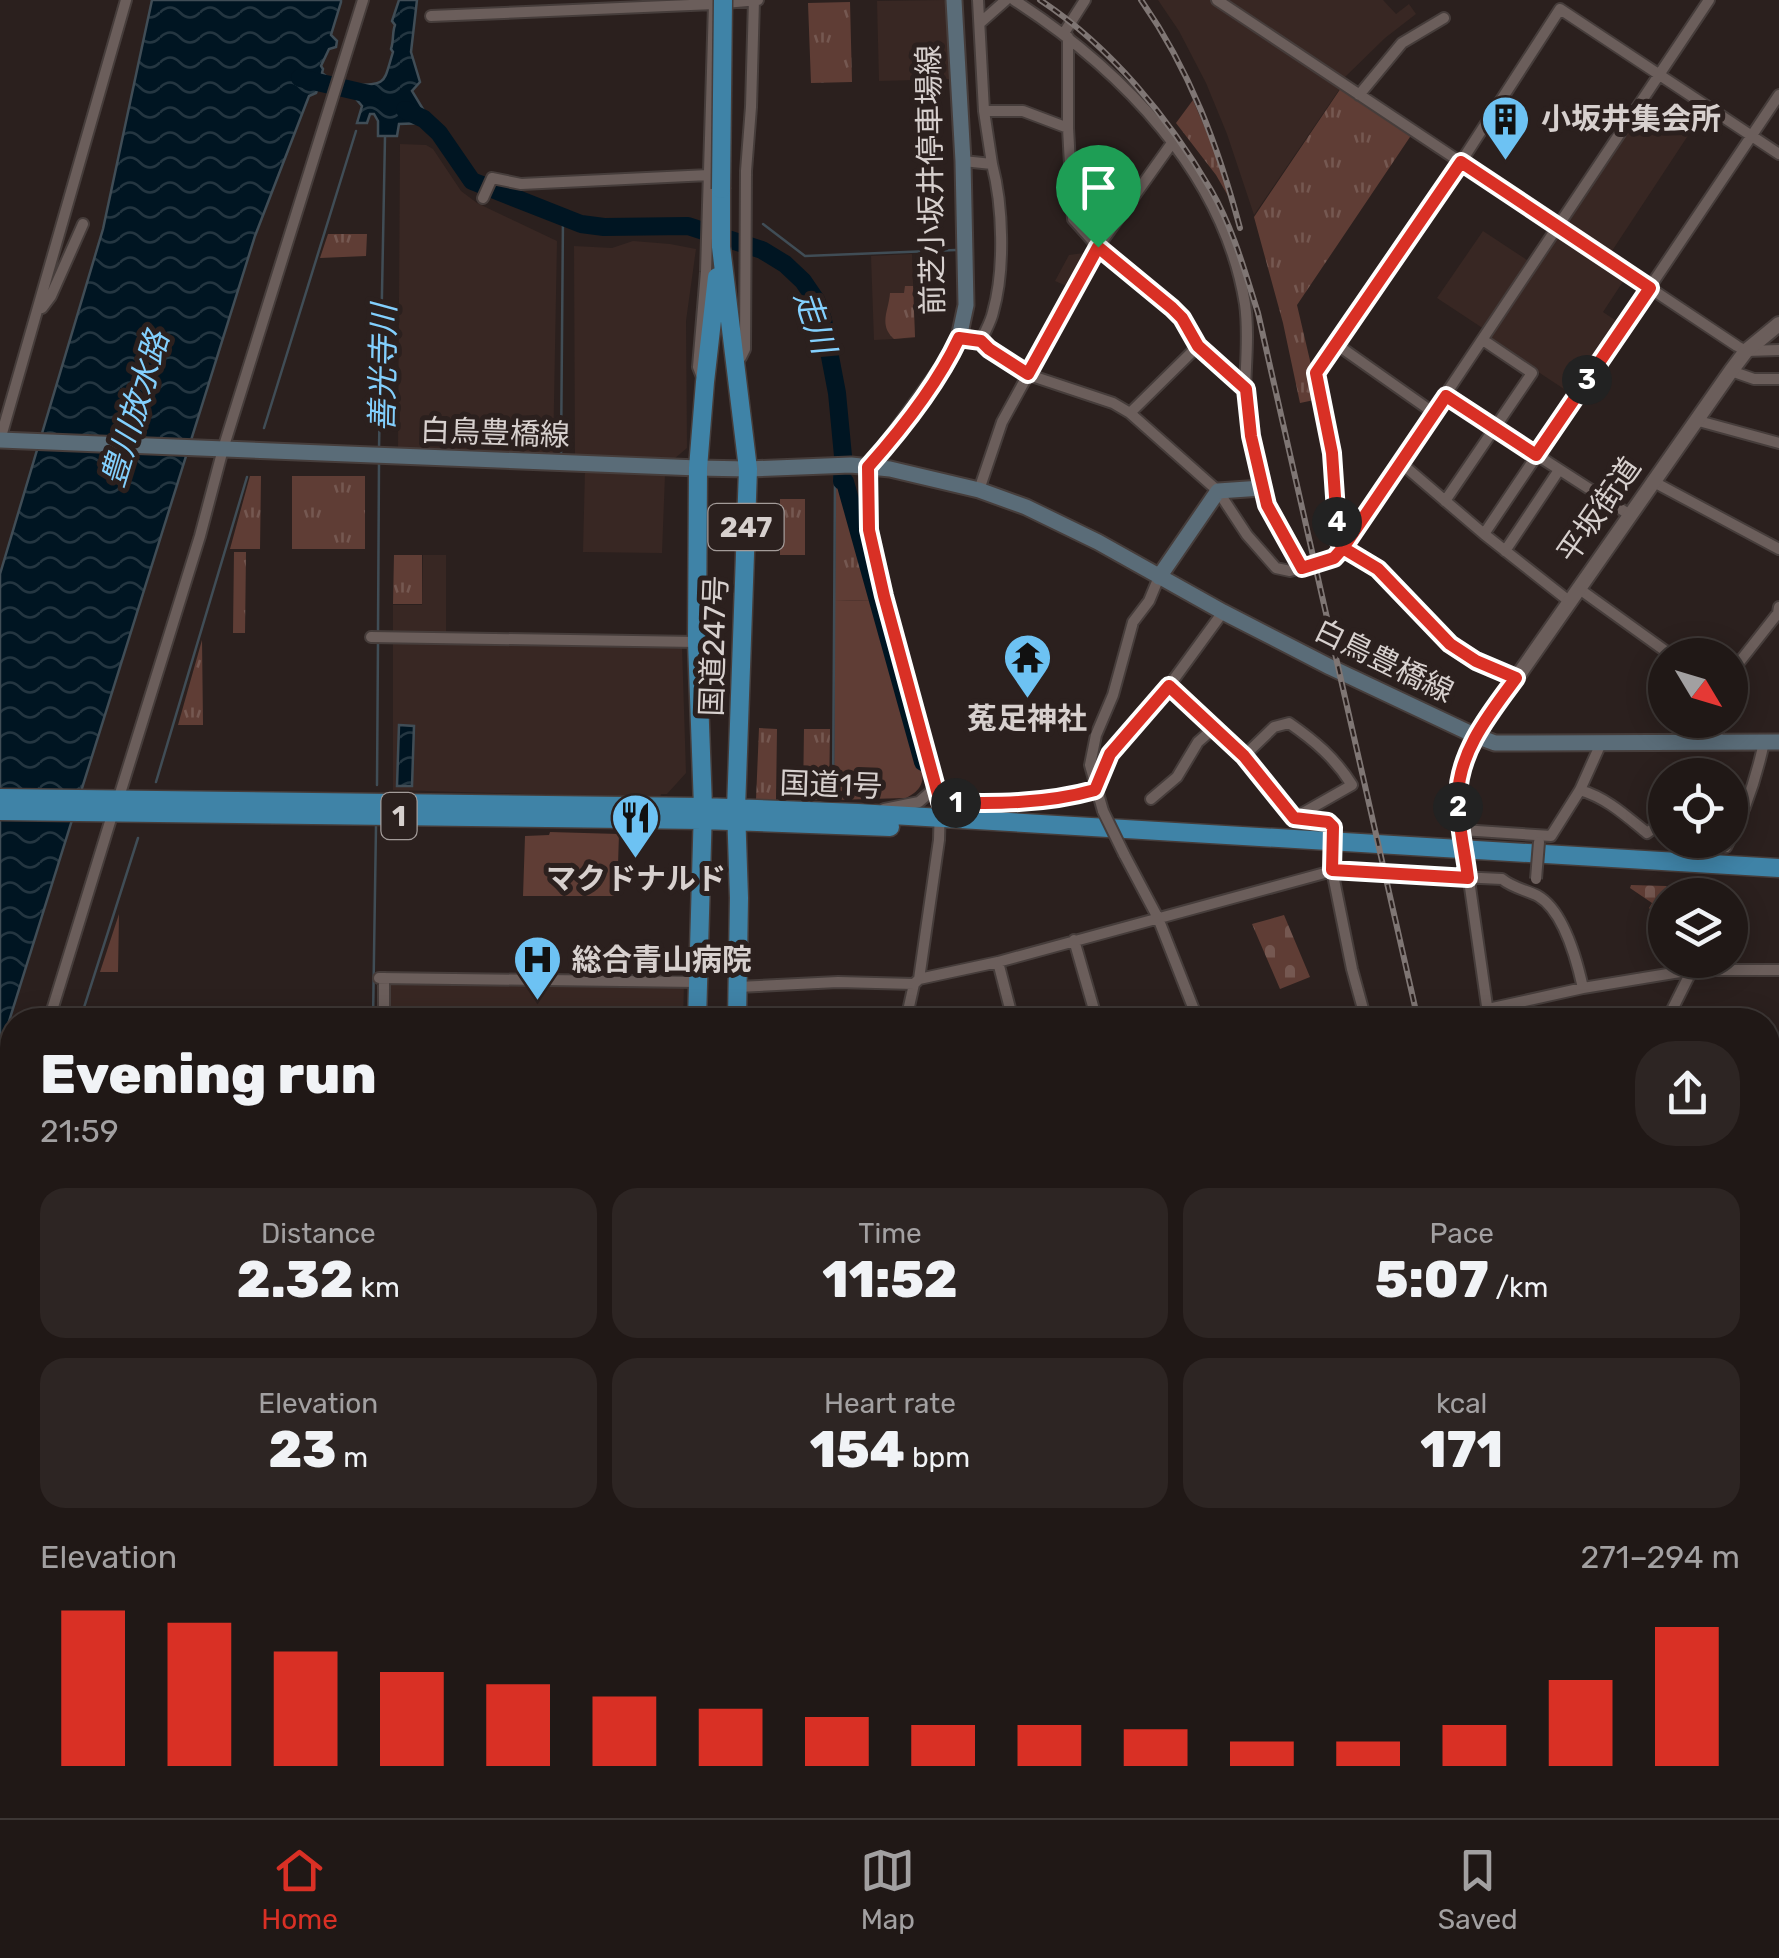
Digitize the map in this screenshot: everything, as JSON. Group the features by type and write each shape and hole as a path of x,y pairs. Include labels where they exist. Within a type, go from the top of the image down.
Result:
{"highway":[{"name":"247","path":"715,182 718,2"},
{"name":"国道247号","path":"715,182 748,469 737,816 738,1008"},
{"name":"国道247号","path":"697,1008 702,813 696,642 698,468 721,246"},
{"name":"国道1号","path":"0,798 107,806"},
{"name":"国道1号","path":"0,811 107,806 940,816 1044,836 1779,878"},
{"name":"国道1号","path":"737,816 940,816 1779,868"}],"main road":[{"name":"前芝小坂井停車場線","path":"868,467 950,359 966,305 964,161 954,0"},
{"name":"白鳥豊橋線","path":"3,440 698,468 835,464 868,467"},
{"path":"868,467 979,490 1026,507 1159,577 1218,491 1262,488"},
{"name":"白鳥豊橋線","path":"1159,577 1330,667 1496,743 1772,742"}],"street":[{"path":"3,440 126,0"},
{"path":"52,1008 107,806 200,536 219,449 363,0"},
{"path":"430,16 757,0 746,172 745,348 736,362"},
{"path":"978,0 984,111 1000,208 1000,280 993,314 981,341"},
{"path":"980,22 1006,0"},
{"path":"1014,0 1066,35 1116,80 1172,143 1206,194 1238,274 1246,306 1246,389 1262,488 1267,505 1302,568"},
{"path":"1085,0 1066,35 1073,219 1098,247 1172,308 1198,346 1246,389"},
{"path":"1217,0 1746,351 1779,350"},
{"path":"959,338 981,341 1028,374 1113,403 1130,413 1218,491 1247,536 1276,568 1302,568 1334,558 1709,0"},
{"path":"1516,678 1476,661 1450,644 1378,569 1343,548 1338,540 1332,453 1316,373 1560,9 1779,154"},
{"path":"1359,94 1402,43 1444,18"},
{"path":"1484,534 1779,95"},
{"path":"984,111 1024,111 1068,128"},
{"path":"979,490 1002,422 1098,247 1172,143"},
{"path":"964,161 992,164"},
{"path":"483,198 492,178 521,184 715,182 698,367 705,382"},
{"path":"38,313 51,296 83,224"},
{"name":"平坂街道","path":"1476,736 1731,371 1746,351 1779,324"},
{"path":"1445,501 1532,373 1483,340"},
{"path":"1336,344 1434,413"},
{"path":"1130,413 1198,346"},
{"path":"1731,371 1754,379 1779,380"},
{"path":"1446,396 1630,515"},
{"path":"1696,420 1779,442"},
{"path":"1401,462 1505,551 1648,641"},
{"path":"868,467 869,530 940,816 909,1008"},
{"path":"1505,551 1560,470"},
{"path":"1652,481 1779,549"},
{"path":"1159,577 1149,601 1133,622 1090,765 1103,812 1158,918 1193,1008"},
{"path":"1748,650 1778,611"},
{"path":"1095,790 1110,754 1169,686 1223,612"},
{"path":"378,637 696,642"},
{"path":"1169,686 1244,756 1294,818 1328,822 1333,827 1331,868 1363,1008"},
{"path":"1244,756 1274,726 1288,724 1320,745 1340,765 1352,785 1294,818"},
{"path":"1151,799 1177,777 1198,742 1213,729"},
{"path":"1476,736 1466,757 1458,792 1487,1008"},
{"path":"1716,742 1717,738"},
{"path":"1462,832 1538,839 1551,836 1580,790 1602,741"},
{"path":"1748,801 1772,742"},
{"path":"858,814 919,802 935,788"},
{"path":"940,816 1063,799 1095,790"},
{"path":"1580,790 1617,807 1648,832"},
{"path":"1525,892 1528,883 1536,878 1538,839"},
{"path":"738,987 916,981 998,962 1331,868 1502,879 1536,895 1560,922 1584,988"},
{"path":"1074,940 1094,1008"},
{"path":"998,962 1010,1008"},
{"path":"1748,970 1779,970"},
{"path":"1513,1008 1584,988 1648,977"},
{"path":"383,1008 382,978 697,982"},
{"path":"1673,1008 1688,978"}],"shaded area":[{"path":"944,0 951,6 953,79 879,81 877,1"},
{"path":"1158,0 1210,0 1341,87 1254,215 1206,83"},
{"path":"1229,0 1383,0 1396,14 1409,4 1416,14 1344,78"},
{"path":"1646,101 1691,131 1608,257 1563,227"},
{"path":"400,144 433,149 461,191 477,203 557,241 553,456 398,453"},
{"path":"1483,231 1530,262 1484,329 1437,298"},
{"path":"1557,235 1626,277 1603,312 1621,324 1573,395 1489,336"},
{"path":"633,241 696,249 686,321 687,448 674,459 575,457 574,246 612,248"},
{"path":"1091,252 1071,288 1055,281 1069,255"},
{"path":"912,254 915,338 874,340 871,256"},
{"path":"585,469 665,475 662,553 583,552"},
{"path":"423,555 446,555 446,635 393,634 393,605 422,605"},
{"path":"393,641 682,646 686,773 660,798 393,790"},
{"name":"総合青山病院","path":"391,984 684,985 683,1008 391,1008"}],"green space":[{"path":"850,2 852,82 811,83 808,3"},
{"path":"1341,88 1412,134 1297,305 1319,399 1300,403 1254,217"},
{"path":"1193,100 1223,170 1231,201 1176,123"},
{"path":"328,234 367,234 366,256 320,258"},
{"path":"905,286 913,286 915,337 894,339 885,323 890,293 904,293"},
{"path":"250,476 261,476 260,549 230,549"},
{"path":"292,476 365,476 365,549 292,549"},
{"path":"836,477 843,482 875,601 835,600"},
{"path":"780,499 805,499 805,555 780,555"},
{"path":"234,552 246,552 245,633 233,633"},
{"path":"394,555 422,555 422,604 393,604"},
{"path":"835,600 875,601 923,771 919,787 906,798 834,800"},
{"path":"202,640 203,725 178,725"},
{"path":"759,728 777,729 776,800 756,800"},
{"path":"804,729 830,729 829,800 803,800"},
{"path":"550,832 619,834 617,896 523,896 525,836"},
{"path":"1648,885 1648,900 1630,888"},
{"path":"119,914 118,972 100,972"},
{"path":"1284,915 1310,977 1280,989 1252,924"}],"water":[{"name":"豊川放水路","path":"152,0 341,0 331,35 337,41 336,47 329,49 321,66 326,76 323,86 309,96 255,236 13,1008 0,1008 0,574 103,229"},
{"path":"399,0 417,0 411,52 420,82 412,91 429,119 425,123 399,124 397,136 378,136 374,114 370,114 367,123 357,123 362,106 351,93 354,85 379,83 385,76 393,52 392,21"},
{"path":"399,725 414,726 412,786 397,786"}],"waterway":[{"name":"善光寺川","path":"300,78 373,95"},
{"name":"走川","path":"405,110 424,119 439,133 472,181 581,224 688,226 762,250 803,281 823,320 837,393 842,481 923,762"},
{"path":"264,428 356,131"},
{"name":"善光寺川","path":"379,448 385,137"},
{"path":"561,456 563,217"},
{"path":"763,224 805,256 956,250"},
{"name":"善光寺川","path":"378,633 379,461"},
{"path":"833,798 837,470"},
{"path":"156,782 247,477"},
{"name":"善光寺川","path":"377,785 378,641"},
{"name":"善光寺川","path":"373,1008 376,826"},
{"path":"84,1008 138,838"}],"railway":[{"path":"1040,0 1114,61 1157,110 1211,190 1232,235 1258,313 1415,1008"},
{"path":"1141,0 1174,54 1201,110 1240,228"}],"place":[{"name":"小坂井集会所","path":"1506,162"},
{"name":"菟足神社","path":"1027,700"},
{"name":"マクドナルド","path":"636,860"},
{"name":"総合青山病院","path":"537,1002"}],"route":[{"path":"1098,247 1028,374 981,341 959,338 937,378 868,467 869,530 940,802 1016,803 1063,799 1095,790 1110,754 1169,686 1244,756 1294,818 1328,822 1333,827 1332,870 1468,878 1458,807 1466,757 1489,715 1516,678 1476,661 1450,644 1378,569 1343,548 1446,396 1536,455 1650,288 1461,162 1316,373 1332,453 1338,540 1343,548 1334,558 1302,568 1267,505 1251,436 1246,389 1198,346 1172,308 1098,247"}]}
